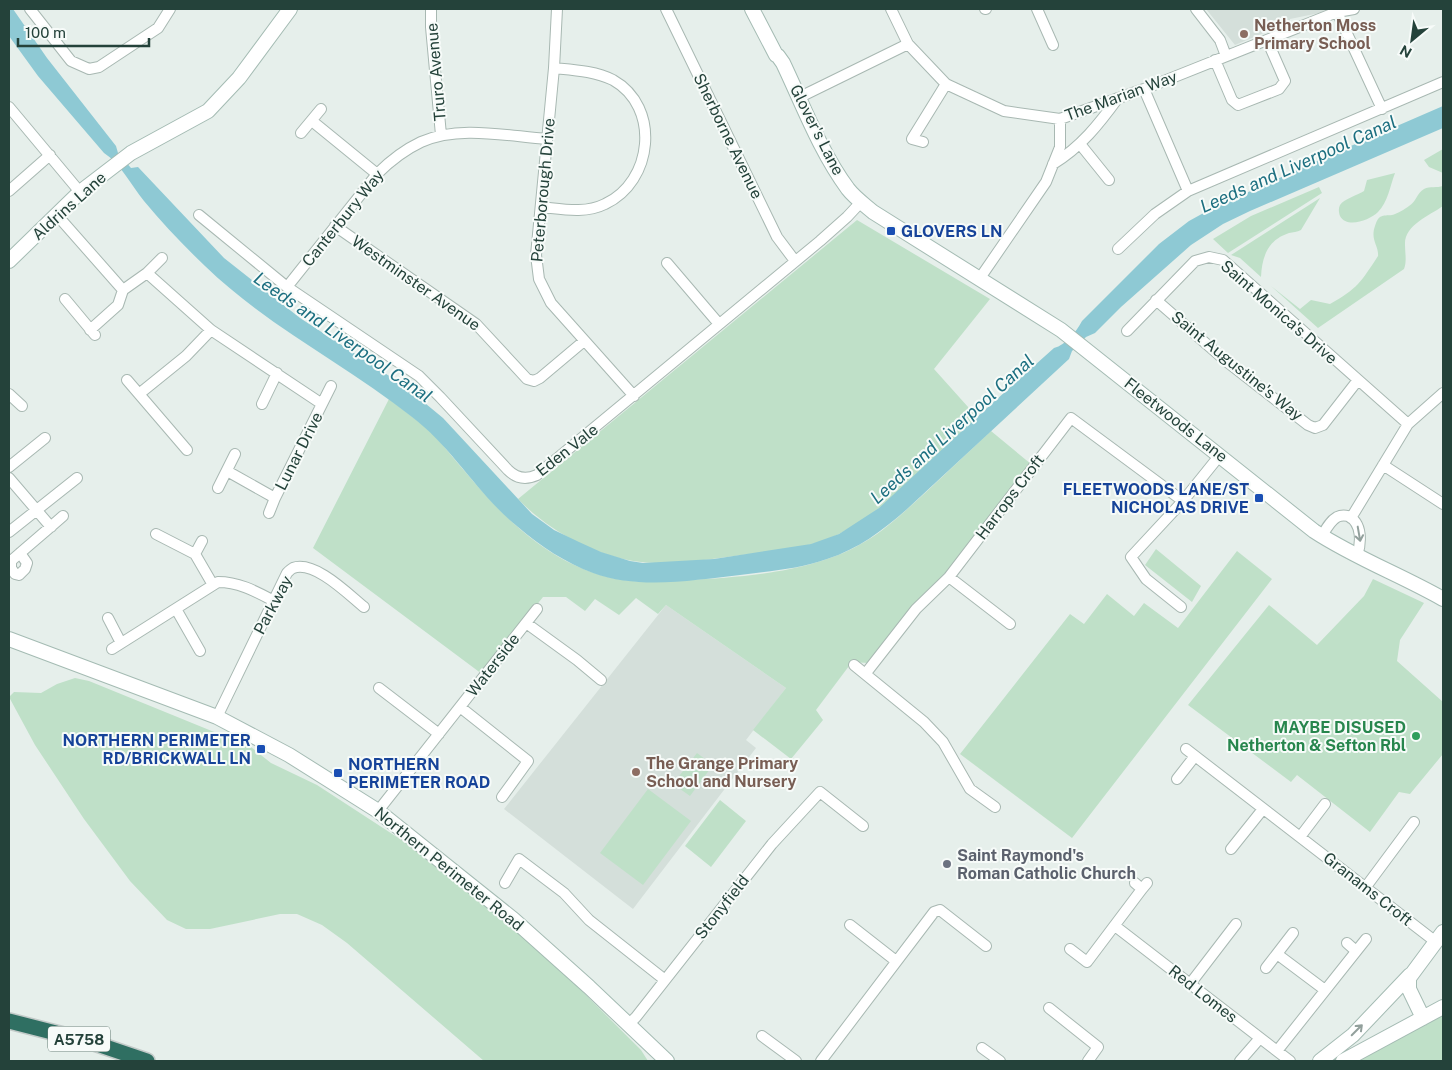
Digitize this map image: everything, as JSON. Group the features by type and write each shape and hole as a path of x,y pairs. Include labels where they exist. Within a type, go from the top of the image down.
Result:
{"highway":[{"name":"A5758","path":"9,1021 91,1042 147,1061"}],"street":[{"path":"30,9 72,61 89,69 99,67 158,28 170,9"},
{"name":"Aldrins Lane","path":"9,261 80,192 115,165 131,153 208,111 239,78 290,9"},
{"name":"Truro Avenue","path":"431,9 431,27 442,135"},
{"name":"Peterborough Drive","path":"557,9 554,68 536,255 539,279 552,304 634,396"},
{"name":"Sherborne Avenue","path":"666,9 777,237 795,261"},
{"name":"Glover's Lane","path":"752,9 800,97 818,138 832,163 849,189 861,202 873,212 1061,330"},
{"name":"Glover's Lane","path":"757,9 779,53 778,56"},
{"name":"The Marian Way","path":"891,9 908,44 946,84 1004,111 1060,119 1144,89 1337,12 1354,9"},
{"path":"1037,9 1054,45"},
{"path":"1196,9 1220,40 1226,56"},
{"path":"1337,12 1382,109"},
{"path":"1215,60 1232,100 1238,105 1246,102 1279,89 1285,81 1267,40"},
{"path":"800,97 908,44"},
{"path":"541,207 574,210 605,204 627,189 642,164 645,152 646,127 642,114 637,104 625,90 614,81 601,75 554,68"},
{"path":"1118,249 1155,214 1188,192 1443,82"},
{"path":"922,142 912,138 946,84"},
{"path":"1144,89 1188,192"},
{"path":"1053,164 1069,155 1098,126 1118,98"},
{"path":"9,107 80,192"},
{"path":"301,133 321,109"},
{"path":"980,278 1046,182 1060,147 1060,119"},
{"path":"312,121 377,174"},
{"name":"Canterbury Way","path":"287,286 377,174 405,150 442,135 471,133 547,139"},
{"path":"1080,144 1109,180"},
{"path":"9,191 50,155"},
{"name":"Eden Vale","path":"199,215 287,286 419,376 512,475 530,478 537,475 634,396 795,261 861,202"},
{"path":"56,214 123,290"},
{"name":"Westminster Avenue","path":"335,226 476,324 527,379 534,381 540,378 584,341"},
{"name":"Saint Monica's Drive","path":"1127,331 1195,261 1209,257 1223,260 1408,424"},
{"path":"65,299 92,333 118,305 123,290 147,273 162,258"},
{"path":"667,263 719,324"},
{"name":"Lunar Drive","path":"147,273 211,330 322,404"},
{"name":"Saint Augustine's Way","path":"1156,300 1226,361 1308,425 1315,428 1323,425 1358,380"},
{"path":"139,394 186,356 211,330"},
{"name":"Fleetwoods Lane","path":"1061,330 1322,536 1357,556 1443,599"},
{"path":"262,404 276,373"},
{"path":"127,380 187,450"},
{"name":"Lunar Drive","path":"269,513 331,386"},
{"path":"1351,518 1408,424 1443,393"},
{"path":"9,394 22,406"},
{"name":"Harrops Croft","path":"866,673 916,610 949,577 1071,418 1183,500"},
{"path":"9,466 45,438"},
{"path":"218,488 235,454"},
{"path":"1181,607 1146,579 1131,558 1220,455"},
{"path":"1383,465 1443,504"},
{"name":"Lunar Drive","path":"227,471 275,498"},
{"path":"9,478 50,527"},
{"path":"9,532 77,478"},
{"path":"1322,536 1333,519 1337,516 1346,515 1358,526 1360,540 1357,556"},
{"path":"20,553 63,516"},
{"path":"156,534 195,554 213,585"},
{"path":"195,554 202,541"},
{"name":"Parkway","path":"217,718 287,573 293,568 308,567 324,575 364,607"},
{"path":"949,577 1010,624"},
{"path":"108,618 116,646 218,582 232,582 274,601"},
{"path":"176,609 200,651"},
{"name":"Waterside","path":"378,810 537,609"},
{"name":"Waterside","path":"526,623 601,680"},
{"name":"Northern Perimeter Road","path":"9,639 217,718 289,755 378,810 513,919 590,987 667,1061"},
{"path":"854,665 924,722 943,742 970,789 995,807"},
{"path":"379,688 439,734"},
{"name":"Waterside","path":"460,707 528,761 502,797"},
{"name":"Granams Croft","path":"1186,749 1366,888 1439,937"},
{"path":"1177,779 1195,756"},
{"name":"Stonyfield","path":"629,1024 772,844 820,792 864,826"},
{"path":"1300,837 1325,804"},
{"path":"1231,850 1264,809"},
{"path":"1366,888 1414,822"},
{"path":"505,883 519,859 564,893 589,920 665,980"},
{"path":"1070,949 1087,962 1115,926 1141,885"},
{"path":"820,1061 934,912 940,910 986,946"},
{"path":"1190,984 1236,924"},
{"path":"850,925 896,960"},
{"name":"Red Lomes","path":"1115,926 1290,1061"},
{"path":"1266,968 1294,933"},
{"path":"1320,1061 1353,1035 1410,975 1439,937"},
{"path":"1277,1051 1366,939"},
{"path":"1347,943 1356,951"},
{"path":"1277,954 1324,990"},
{"path":"1410,975 1409,989 1423,1018"},
{"path":"1343,1061 1443,1007"},
{"path":"1048,1008 1098,1047 1088,1061"},
{"path":"762,1036 796,1061"},
{"path":"1240,1061 1260,1038"},
{"path":"982,1048 1000,1061"}],"shaded area":[{"name":"Netherton Moss Primary School","path":"1206,9 1339,9 1290,19 1290,22 1235,45"},
{"name":"The Grange Primary School and Nursery","path":"666,605 786,688 746,740 756,748 633,909 504,809"}],"green space":[{"path":"1443,149 1443,173 1429,167 1424,160"},
{"path":"1395,173 1384,204 1378,212 1359,222 1353,223 1343,220 1340,216 1340,205 1364,191 1367,180"},
{"path":"1443,186 1443,206 1418,222 1406,238 1404,269 1318,328 1271,286 1300,309 1311,300 1330,304 1358,284 1378,256 1374,239 1376,222 1383,216 1405,209 1424,189"},
{"path":"1319,187 1322,193 1228,253 1213,239 1251,216"},
{"path":"1320,198 1301,230 1282,236 1271,244 1263,262 1261,277 1240,258 1231,255"},
{"path":"857,220 990,299 934,369 977,417 912,480 877,510 829,539 807,545 784,550 710,559 653,563 607,555 574,541 544,522 518,499"},
{"path":"389,399 435,436 495,505 528,536 566,561 593,573 631,581 671,581 756,575 825,560 866,541 889,525 991,431 1031,464 947,576 868,663 852,662 816,710 823,720 791,759 753,730 786,688 666,605 658,614 636,598 619,615 595,599 585,611 566,597 543,597 482,674 313,548"},
{"path":"1156,549 1201,586 1192,602 1145,565"},
{"path":"1237,551 1272,579 1072,838 960,754 1070,614 1084,624 1107,594 1134,616 1144,603 1178,628"},
{"path":"1373,579 1424,603 1400,640 1397,661 1443,702 1443,754 1410,794 1399,792 1370,832 1297,775 1291,782 1188,705 1269,605 1317,645 1364,596"},
{"path":"75,678 89,681 251,747 271,763 317,785 403,841 459,882 517,930 572,981 641,1050 648,1061 484,1061 347,943 322,925 297,914 280,914 210,929 186,929 167,920 130,881 84,819 35,745 9,697 14,692 41,693 57,684"},
{"path":"697,753 713,765 690,796 673,784"},
{"path":"648,789 691,821 643,885 600,853"},
{"path":"720,800 746,821 711,867 685,846"},
{"path":"1443,1015 1443,1061 1360,1061 1359,1058"}],"water":[{"path":"9,9 13,9 47,58 116,146 118,153 131,168 138,167 224,258 300,318 403,385 443,418 532,514 554,530 601,552 643,563 714,559 811,544 839,534 879,508 1054,348 1067,341 1082,321 1159,244 1189,221 1330,155 1443,106 1443,128 1250,211 1223,224 1191,245 1121,307 1095,333 1086,337 1072,351 1069,359 906,510 879,532 859,545 817,562 784,569 685,581 629,581 611,578 583,569 535,541 490,501 427,429 360,379 254,307 205,266 181,243 144,201 121,169 104,153 38,76 9,36"}],"place":[{"name":"Netherton Moss Primary School","path":"1244,34"},
{"name":"GLOVERS LN","path":"891,231"},
{"name":"FLEETWOODS LANE/ST NICHOLAS DRIVE","path":"1259,498"},
{"name":"MAYBE DISUSED Netherton & Sefton Rbl","path":"1416,736"},
{"name":"NORTHERN PERIMETER RD/BRICKWALL LN","path":"261,749"},
{"name":"The Grange Primary School and Nursery","path":"636,772"},
{"name":"NORTHERN PERIMETER ROAD","path":"338,773"},
{"name":"Saint Raymond's Roman Catholic Church","path":"947,864"}],"water label":[{"name":"Leeds and Liverpool Canal","path":"1298,164"},
{"name":"Leeds and Liverpool Canal","path":"343,337"},
{"name":"Leeds and Liverpool Canal","path":"952,429"}]}
